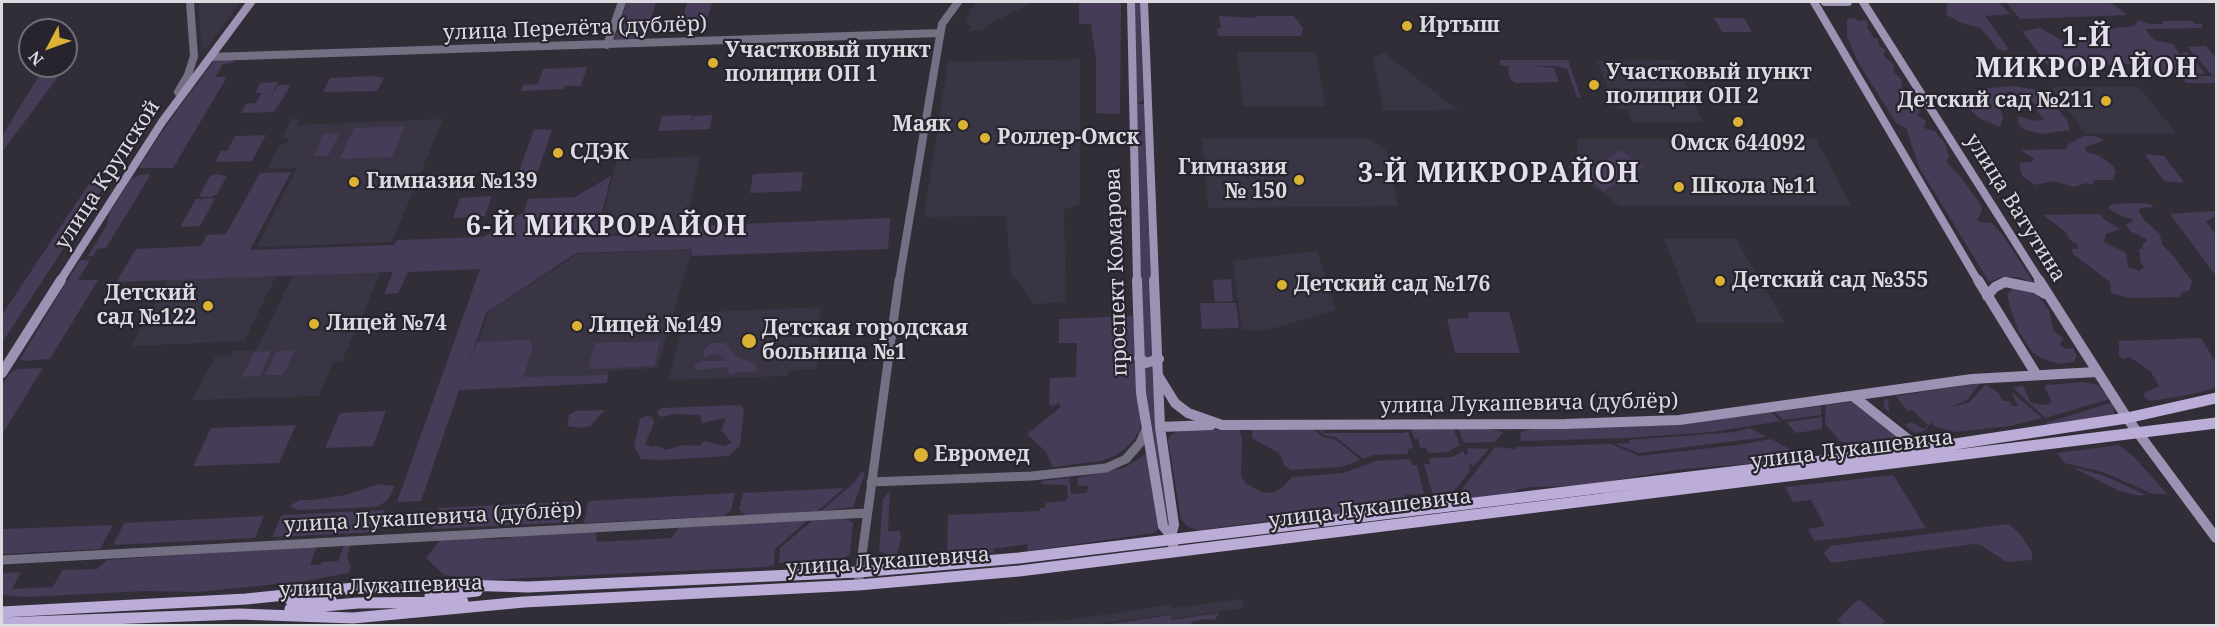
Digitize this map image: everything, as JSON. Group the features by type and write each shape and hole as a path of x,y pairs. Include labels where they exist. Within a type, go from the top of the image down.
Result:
{"main road":[{"name":"улица Крупской","path":"2,363 147,136 178,92 249,2"},
{"name":"улица Крупской","path":"2,373 162,122 249,2"},
{"name":"проспект Комарова","path":"1131,2 1138,358 1141,393 1163,526 1172,543"},
{"name":"проспект Комарова","path":"1144,2 1160,426 1174,525 1172,543"},
{"path":"1814,2 1987,296 2036,374"},
{"path":"1826,2 1848,2"},
{"name":"улица Ватутина","path":"1863,2 2127,418 2217,538"},
{"path":"1132,101 1141,104 1148,102"},
{"path":"1133,155 1139,152 1150,155"},
{"path":"1987,296 1995,287 2011,282 2035,288 2050,297"},
{"path":"1138,358 1146,363 1159,359"},
{"name":"улица Лукашевича (дублёр)","path":"1159,377 1165,390 1182,408 1204,420 1222,424 1647,423 1972,379 2097,372"},
{"path":"1853,396 1922,449 1929,460"},
{"path":"2213,423 2206,408 2215,399"},
{"name":"улица Лукашевича","path":"2,623 239,614 372,617 524,602 858,579 1019,571 1172,543 1576,489 1922,449 2127,418 2215,399"},
{"name":"улица Лукашевича","path":"1172,543 1929,460 2213,423"},
{"path":"1160,426 1222,424"},
{"name":"улица Лукашевича","path":"2,612 246,599 388,599 528,587 858,579"}],"street":[{"path":"178,92 188,75 194,56 190,2"},
{"path":"607,45 622,2"},
{"path":"858,579 896,287 940,33 946,16 958,2"},
{"name":"улица Перелёта (дублёр)","path":"211,57 940,33"},
{"path":"1133,452 1147,426"},
{"path":"871,482 1081,472 1117,465 1133,452 1143,448 1152,451"},
{"name":"улица Лукашевича (дублёр)","path":"2,560 867,513"}],"shaded area":[{"path":"198,2 240,2 207,48 202,49"},
{"path":"627,2 656,2 647,32 636,32 635,37 645,36 644,40 614,40"},
{"path":"687,2 712,3 707,19 683,19"},
{"path":"976,2 1033,2 984,27 985,30 968,31 972,27 965,21 966,17"},
{"path":"1079,2 1121,2 1120,114 1096,113 1096,60 1091,24 1079,24"},
{"path":"1134,2 1140,2 1143,100 1139,103 1136,102"},
{"path":"1999,2 2010,14 1985,16 2008,48 2005,51 1998,49 1981,28 1961,23 1947,15 1946,4"},
{"path":"2006,2 2110,2 2127,15 2020,19"},
{"path":"1219,16 1256,18 1256,16 1294,16 1303,28 1301,36 1218,36 1217,28 1221,28"},
{"path":"1714,18 1744,18 1752,32 1722,32"},
{"path":"1855,18 1858,21 1865,20 1873,36 1871,37 1878,39 1879,46 1886,50 1883,55 1894,65 1893,71 1902,80 1901,87 1914,95 1921,109 1917,115 1926,121 1924,128 1935,131 1945,144 1949,156 1946,162 1959,175 1981,205 1982,211 1977,220 1992,223 2002,234 2034,283 2019,277 2001,277 1989,282 1919,167 1906,128 1896,123 1857,60 1847,37 1847,19"},
{"path":"2139,20 2150,24 2162,24 2163,21 2192,21 2195,24 2202,24 2202,28 2145,29 2154,40 2173,44 2180,54 2187,52 2205,73 2196,76 2213,76 2187,47 2206,46 2216,58 2216,83 2186,83 2180,76 2186,75 2164,73 2146,65 2054,68 2048,66 2022,31 2040,28 2067,43 2077,43 2094,31 2134,26"},
{"path":"1237,52 1316,52 1325,106 1243,106"},
{"path":"1384,53 1459,110 1384,111 1373,58"},
{"path":"232,59 234,61 232,63 223,64 215,77 227,77 173,168 140,168 168,123 213,62"},
{"path":"1080,59 1080,204 1064,210 1066,302 1034,304 1011,273 1006,216 924,217 948,62"},
{"path":"1500,60 1568,60 1581,98 1577,97 1567,69 1535,66 1554,68 1559,82 1516,83 1511,80 1508,70 1510,67 1500,65"},
{"path":"1674,60 1703,122 1632,122 1627,109 1617,109 1597,61"},
{"path":"587,67 581,86 521,91 523,85 538,84 543,69"},
{"path":"374,76 384,78 377,91 323,92 330,78"},
{"path":"38,78 57,78 2,152 2,136"},
{"path":"278,82 268,102 278,85 291,85 274,112 241,113 246,104 256,103 261,93 255,93 260,83"},
{"path":"2013,86 2038,90 2067,120 2070,130 2041,134 2023,129 2018,123 2018,116 2035,121 2044,119 2034,103 2010,91 1997,98 2003,118 2000,127 1979,118 1970,110 1968,105 1972,101 1980,101 1984,98 1984,93 1980,89"},
{"name":"Детский сад №211","path":"2051,87 2139,87 2177,134 2085,134"},
{"path":"1134,104 1144,104 1154,356 1170,526 1168,526 1145,393"},
{"path":"692,115 691,124 693,116 712,115 710,129 658,131 662,116"},
{"name":"Гимназия №139","path":"291,119 300,119 297,125 443,119 392,242 257,247 297,168 267,169 280,144 286,144 290,138 282,138"},
{"path":"405,126 392,157 339,159 354,128"},
{"path":"534,129 552,130 537,174 518,175"},
{"path":"328,133 339,134 330,153 326,156 314,156 322,136"},
{"path":"266,135 252,161 215,162 221,151 227,151 235,136"},
{"path":"2084,136 2095,136 2103,141 2085,147 2087,152 2100,156 2113,166 2116,171 2113,180 2095,180 2092,185 2086,183 2074,187 2053,181 2035,185 2022,176 2019,163 2031,162 2034,159 2021,150 2067,149 2067,145"},
{"name":"Гимназия № 150","path":"1367,138 1386,150 1398,206 1208,208 1202,139"},
{"name":"Школа №11","path":"1577,139 1816,139 1851,206 1620,206 1567,167 1577,155"},
{"path":"1621,150 1644,167 1604,191 1581,174"},
{"path":"2147,154 2164,156 2183,181 2181,183 2164,181 2146,156"},
{"path":"700,156 686,231 598,235 617,160"},
{"path":"291,172 250,250 394,245 397,240 484,237 524,212 528,199 575,197 611,176 596,237 686,232 691,226 890,218 888,249 691,256 692,249 576,253 486,313 467,369 477,342 530,340 533,348 523,377 608,375 607,383 459,390 421,501 397,502 480,269 408,272 398,293 384,294 393,272 116,282 136,249 201,246 207,235 226,234 260,173"},
{"path":"803,172 801,191 750,193 753,174"},
{"path":"151,174 106,248 97,249 93,256 88,256 107,225 110,212 131,179"},
{"path":"215,174 227,176 217,194 211,197 199,197 209,177"},
{"path":"106,183 2,343 2,315 89,184"},
{"path":"492,196 485,216 453,218 460,198"},
{"path":"215,198 200,226 180,227 196,199"},
{"path":"2139,203 2154,207 2140,208 2139,211 2144,220 2160,234 2162,245 2192,281 2190,290 2183,292 2179,297 2129,298 2111,293 2110,282 2073,254 2072,249 2078,249 2078,245 2069,239 2066,232 2043,215 2100,214 2120,229 2106,234 2104,242 2126,253 2128,267 2139,271 2144,267 2141,263 2139,249 2143,249 2142,245 2147,241 2130,231 2126,224 2133,219 2123,217 2108,208 2112,204"},
{"path":"2214,211 2216,216 2206,221 2216,235 2216,276 2170,214"},
{"name":"Детский сад №355","path":"1664,239 1736,239 1785,323 1697,323"},
{"name":"Лицей №149","path":"692,249 657,368 609,371 607,383 460,390 489,312 577,254"},
{"name":"Детский сад №176","path":"1317,251 1336,310 1267,330 1242,330 1233,261"},
{"path":"80,260 90,260 78,280 98,280 50,359 24,361 20,359"},
{"name":"Лицей №74","path":"385,262 342,361 333,362 319,396 192,400 215,357 230,356 233,351 256,350 298,265"},
{"name":"Детский сад №122","path":"281,266 244,341 131,346 174,270"},
{"path":"1231,279 1233,301 1215,302 1213,280"},
{"path":"2013,288 2026,289 2037,295 2049,310 2053,330 2064,339 2059,344 2065,349 2073,348 2077,356 2073,362 2060,364 2043,359 2032,352 2018,330 2010,307 2007,294"},
{"path":"1200,303 1236,303 1239,328 1202,329"},
{"name":"Детская городская больница №1","path":"821,307 817,369 788,371 787,376 668,380 687,313"},
{"path":"1468,312 1509,312 1520,353 1455,353 1447,319 1469,318"},
{"path":"1133,316 1141,419 1139,432 1117,455 1101,461 1053,467 1046,452 1027,434 1061,407 1058,403 1054,406 1049,405 1050,378 1076,377 1077,343 1059,343 1059,319"},
{"path":"2201,338 2216,363 2216,388 2188,395 2150,401 2145,398 2144,393 2159,386 2151,372 2130,357 2124,359 2119,356 2119,341"},
{"path":"660,341 654,366 588,369 595,343"},
{"path":"711,343 725,343 735,356 756,364 757,370 750,373 741,371 731,375 726,367 696,370 694,366 700,361 725,361 717,354 703,358 704,350"},
{"path":"295,350 283,375 265,375 277,351"},
{"path":"271,351 260,376 242,377 254,352"},
{"path":"43,368 2,434 2,385 10,373 18,369"},
{"path":"2083,382 2098,385 2110,399 2045,418 2013,388 2023,386 2031,403 2046,405 2052,402 2045,388 2046,385"},
{"path":"1980,383 1967,400 1951,407 1970,402 1987,385 1998,393 2003,401 2009,401 2012,406 2018,406 2013,393 2042,418 2010,426 1954,432 1934,426 1932,422 1924,431 1915,433 1884,408 1884,402 1888,398 1889,412 1906,425 1911,422 1924,429 1928,425 1912,410 1907,411 1896,396"},
{"path":"1852,402 1899,437 1875,445 1856,446 1840,441 1825,424 1826,405"},
{"path":"2113,402 2114,414 2112,415 2048,425 2046,423"},
{"path":"741,405 744,410 740,445 729,456 641,459 634,446 640,419 647,416 652,417 654,423 645,444 652,447 659,446 666,450 683,445 699,446 705,441 723,446 732,443 721,430 726,418 702,423 700,415 674,414 661,417 657,413 661,408"},
{"path":"1821,406 1821,415 1783,420 1775,412"},
{"path":"605,410 590,426 580,428 567,426 569,415 575,411"},
{"path":"386,411 373,446 325,448 340,413"},
{"path":"1771,412 1781,421 1712,432 1628,438 1521,441 1520,434 1538,428 1655,426"},
{"path":"1822,417 1822,429 1796,433 1786,422"},
{"path":"296,425 279,463 193,466 211,428"},
{"path":"1453,428 1460,445 1448,452 1428,453 1426,448 1420,448 1418,439 1414,439 1411,429"},
{"path":"1458,428 1485,428 1503,432 1495,442 1464,443"},
{"path":"1749,428 1767,437 1639,453 1615,444 1629,443 1629,440 1735,432"},
{"path":"1239,429 1242,438 1241,475 1245,483 1263,493 1275,492 1292,477 1344,473 1376,461 1410,459 1412,465 1417,465 1424,494 1405,495 1407,504 1315,518 1282,519 1200,530 1188,527 1181,519 1168,440 1170,436 1179,430"},
{"path":"1252,429 1313,429 1323,437 1336,440 1361,460 1341,467 1291,470 1285,466 1279,453 1252,438"},
{"path":"1318,429 1322,429 1324,433 1405,433 1408,431 1413,448 1408,449 1408,454 1373,455 1363,459 1336,437 1324,435"},
{"path":"1771,439 1793,451 1811,451 1814,454 1773,458 1758,463 1682,469 1579,486 1532,487 1519,489 1510,494 1462,500 1459,493 1495,447 1516,449 1517,447 1611,444 1639,456"},
{"path":"2119,445 2135,458 2167,494 2153,494 2103,472 2064,463 2057,453"},
{"path":"1467,448 1489,449 1473,467 1472,464 1469,466 1470,471 1454,491 1433,495 1424,464 1430,464 1429,458 1452,457 1463,451 1465,455 1468,454"},
{"path":"1146,454 1161,526 1154,533 1028,551 1027,544 993,549 994,553 947,559 948,515 1040,511 1040,508 1045,508 1046,503 1065,501 1068,498 1067,485 1040,484 1043,481 1069,478 1071,494 1087,493 1088,486 1078,486 1077,478 1124,468"},
{"path":"2070,466 2105,476 2146,495 2119,491"},
{"path":"861,472 865,473 853,507 821,511 855,482"},
{"path":"1893,475 1926,528 1814,541 1808,529 1825,526 1811,500 1793,502 1785,487"},
{"path":"379,484 395,486 387,501 376,507 298,510 289,506 300,500 345,495"},
{"path":"844,488 818,511 746,516 739,509 743,493"},
{"path":"890,491 888,531 900,531 901,538 896,557 879,551 883,499"},
{"path":"735,493 731,510 723,516 584,523 588,501"},
{"path":"580,501 575,522 432,529 439,508"},
{"path":"385,510 378,532 272,537 282,515"},
{"path":"264,516 255,538 113,545 124,523"},
{"path":"846,519 853,523 850,553 840,564 790,568 786,563 779,563 780,548 813,520"},
{"path":"808,520 775,549 774,565 766,567 483,580 444,575 426,558 441,539 503,539 514,536 596,531 597,542 672,538 679,527"},
{"path":"2009,524 2020,534 2032,552 2032,560 2006,562 1981,545 1974,544 1831,563 1824,553 1830,546"},
{"path":"113,525 100,549 2,554 2,529"},
{"path":"344,545 350,545 347,557 351,568 348,573 306,581 199,592 145,591 27,597 2,595 2,573 21,572 12,589 53,587 62,570 97,569 107,560 317,546 310,565 320,565 322,562 338,561"},
{"path":"1241,599 1244,608 1172,619 1171,614 1091,625 976,625 1070,620 1172,604 1173,608"},
{"path":"1859,599 1885,621 1881,625 1844,626 1837,620"},
{"path":"1219,613 1215,620 1204,619 1191,622 1193,625 1103,625 1171,615 1172,620"}],"place":[{"name":"Иртыш","path":"1407,26"},
{"name":"Участковый пункт полиции ОП 1","path":"713,63"},
{"name":"Участковый пункт полиции ОП 2","path":"1594,85"},
{"name":"Детский сад №211","path":"2106,101"},
{"name":"Омск 644092","path":"1738,122"},
{"name":"Маяк","path":"963,125"},
{"name":"Роллер-Омск","path":"985,138"},
{"name":"СДЭК","path":"558,153"},
{"name":"Гимназия № 150","path":"1299,180"},
{"name":"Гимназия №139","path":"354,182"},
{"name":"Школа №11","path":"1679,187"},
{"name":"Детский сад №355","path":"1720,281"},
{"name":"Детский сад №176","path":"1282,285"},
{"name":"Детский сад №122","path":"208,306"},
{"name":"Лицей №74","path":"314,324"},
{"name":"Лицей №149","path":"577,326"},
{"name":"Детская городская больница №1","path":"749,341"},
{"name":"Евромед","path":"921,455"}],"district":[{"name":"1-Й МИКРОРАЙОН","path":"2087,54"},
{"name":"3-Й МИКРОРАЙОН","path":"1499,174"},
{"name":"6-Й МИКРОРАЙОН","path":"607,227"}]}
